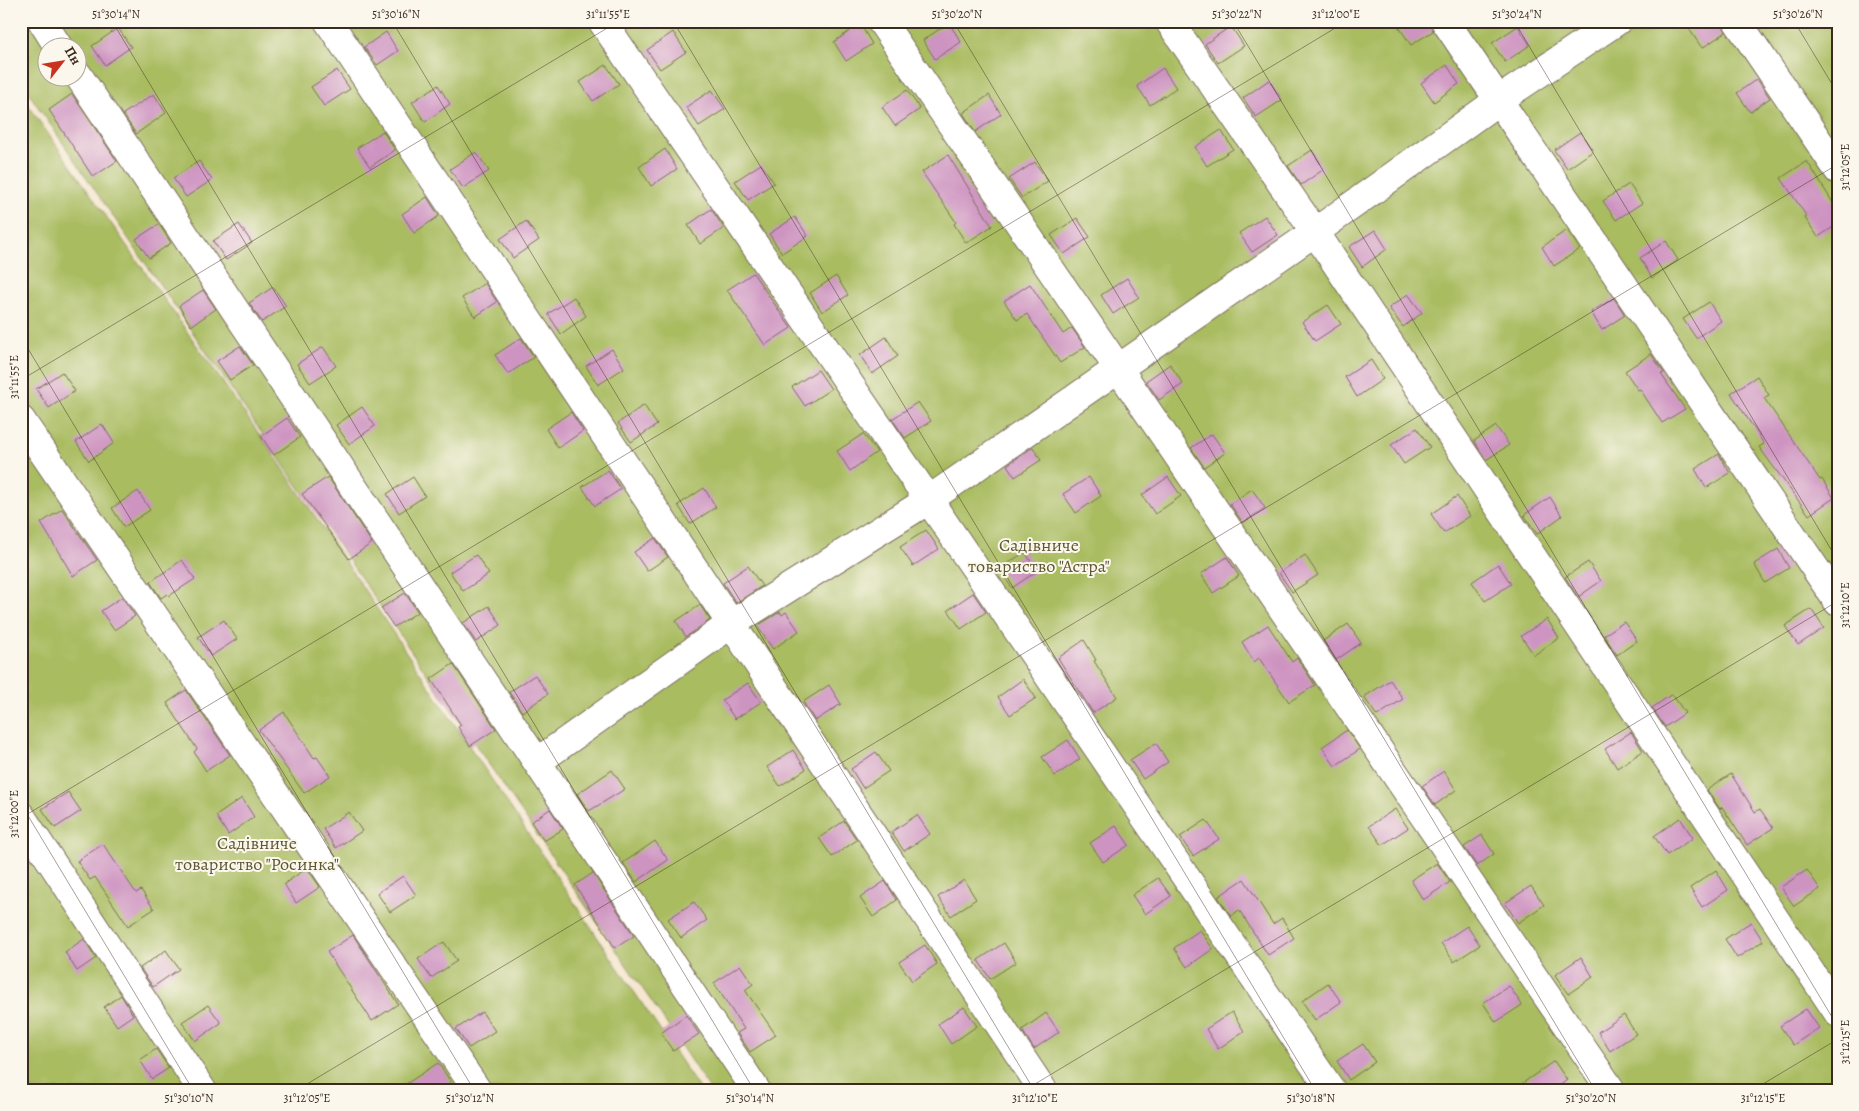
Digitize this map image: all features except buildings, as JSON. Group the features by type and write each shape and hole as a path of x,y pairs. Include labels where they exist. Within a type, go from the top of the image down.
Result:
{"street":[{"path":"42,21 53,38"},
{"path":"328,21 1043,1090"},
{"path":"602,21 927,501 1331,1090"},
{"path":"881,21 1612,1090"},
{"path":"1169,21 1315,232 1838,1012"},
{"path":"1446,21 1838,602"},
{"path":"537,762 731,624 927,501 1315,232 1499,100 1617,21"},
{"path":"1737,21 1838,170"},
{"path":"87,88 756,1090"},
{"path":"26,436 477,1090"},
{"path":"21,816 202,1090"}],"green space":[{"name":"Садівниче товариство \"Астра\"","path":"21,21 1838,21 1838,1090 710,1090 662,1017 21,82"},
{"name":"Садівниче товариство \"Росинка\"","path":"21,95 278,461 700,1090 21,1090"}]}
